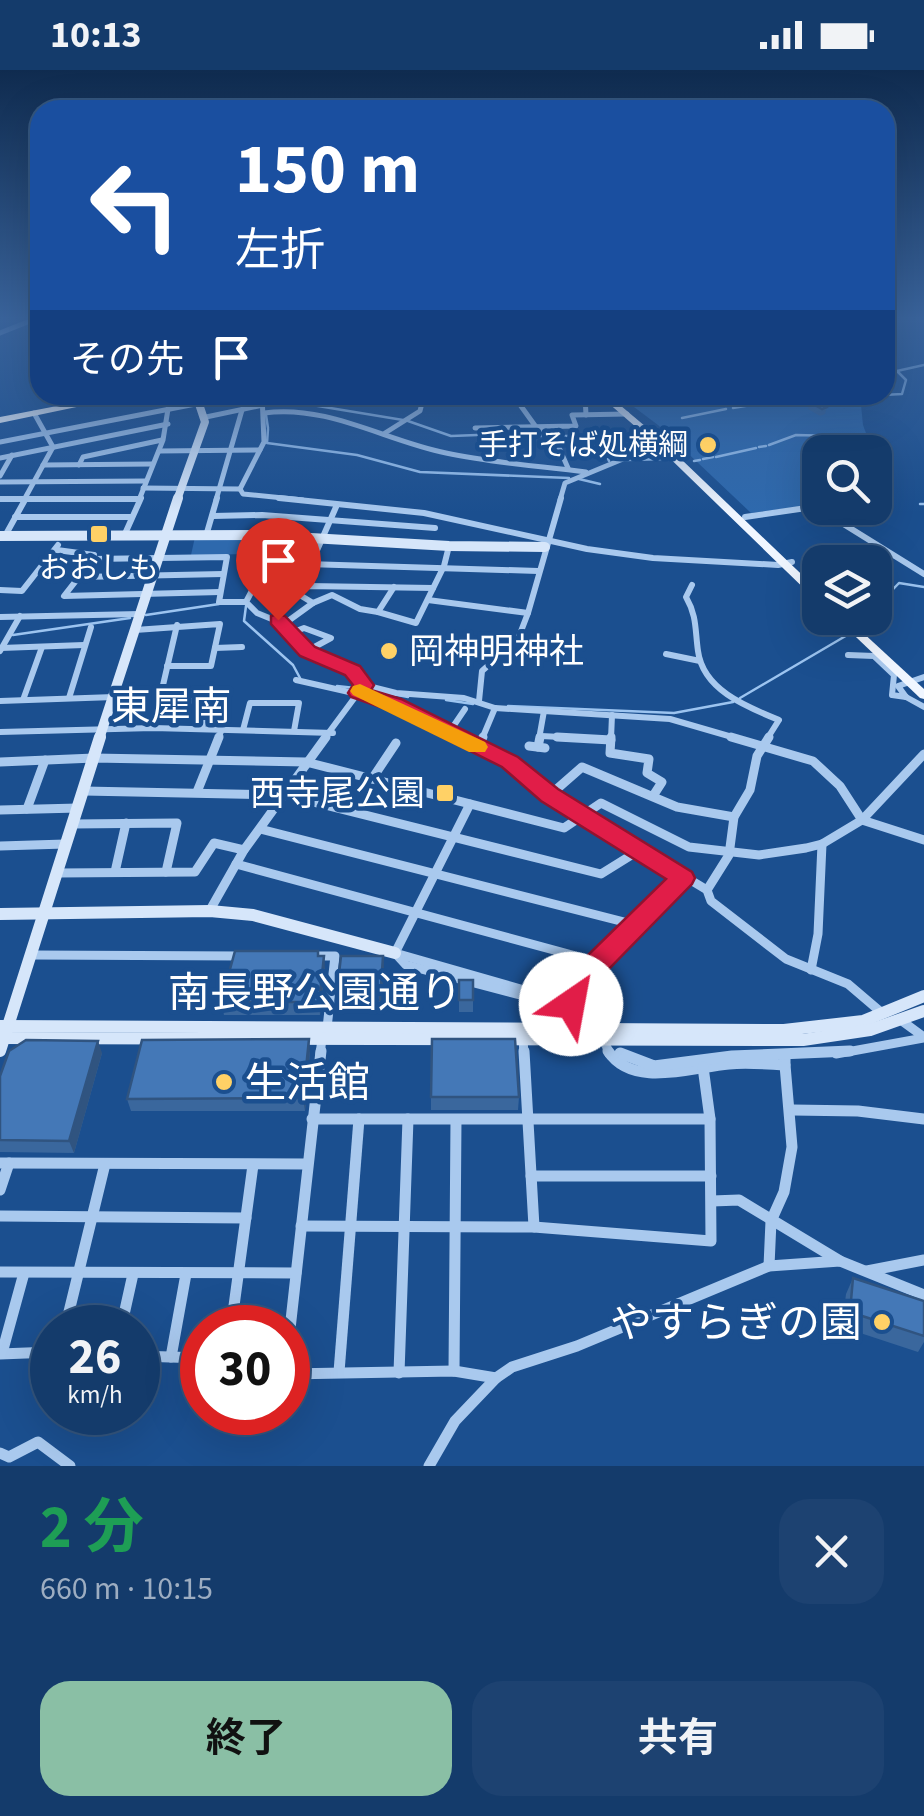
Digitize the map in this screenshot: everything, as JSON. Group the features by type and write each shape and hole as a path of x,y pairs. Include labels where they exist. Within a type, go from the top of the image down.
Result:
{"highway":[{"path":"0,418 58,405"},
{"path":"0,418 79,405"}],"main road":[{"path":"615,405 659,438 802,574"},
{"path":"623,405 745,517 802,578"},
{"path":"857,635 908,680"},
{"path":"867,635 924,695"}],"street":[{"path":"0,442 180,405"},
{"path":"3,1036 196,450 206,417 201,405"},
{"path":"240,489 265,435 263,405"},
{"path":"385,433 420,411 422,405"},
{"path":"520,405 536,427 553,434 568,468"},
{"path":"585,405 586,415"},
{"path":"124,536 159,451 168,424 168,409"},
{"path":"206,417 242,410 286,410 385,433 444,453 586,472"},
{"path":"206,536 242,410"},
{"path":"34,414 53,447"},
{"path":"476,428 576,426 572,415 626,414"},
{"path":"0,458 168,424"},
{"path":"480,701 482,671 516,644 565,484 623,459 644,442 659,438"},
{"path":"79,465 83,457 162,440"},
{"path":"2,536 53,447"},
{"path":"159,451 260,450"},
{"path":"12,456 0,479 240,489"},
{"path":"44,465 152,464"},
{"path":"240,489 243,494 264,499 438,516 546,543 653,558 788,563"},
{"path":"0,499 138,498"},
{"path":"311,564 336,506"},
{"path":"745,517 802,508"},
{"path":"213,516 328,519 435,528"},
{"path":"430,545 438,516"},
{"path":"15,517 131,517"},
{"path":"848,525 924,574"},
{"path":"2,536 320,538 449,546 546,543"},
{"path":"0,590 22,590 56,550 61,537"},
{"path":"284,624 332,595 360,610 416,623 444,566 449,546"},
{"path":"48,615 94,556 56,550"},
{"path":"93,560 227,557 220,602 246,602 257,613 284,624 308,651 352,671 361,689 510,762 550,795 708,890"},
{"path":"313,604 270,577 262,567 311,564 538,571"},
{"path":"80,577 223,574"},
{"path":"246,602 255,585 270,577"},
{"path":"692,585 686,597 698,614 700,661 718,685 736,700 779,720 757,756 750,790 734,818 730,852 708,890 710,900 752,934 811,970 848,984 884,1014"},
{"path":"296,592 308,586 433,588"},
{"path":"378,612 394,588"},
{"path":"64,596 220,592"},
{"path":"428,600 528,613"},
{"path":"0,617 140,614"},
{"path":"0,649 20,616"},
{"path":"135,630 220,624 211,666 167,666"},
{"path":"153,728 177,625"},
{"path":"69,698 90,627"},
{"path":"291,634 304,628 331,638 308,651"},
{"path":"0,649 84,645"},
{"path":"23,700 42,647"},
{"path":"215,648 242,647"},
{"path":"666,654 700,661"},
{"path":"848,655 877,656"},
{"path":"296,680 480,701 495,708 670,719 813,761 826,770 862,820 924,840"},
{"path":"908,680 906,697 924,707"},
{"path":"210,911 244,850 306,762 333,733 361,689"},
{"path":"0,701 114,697"},
{"path":"191,702 207,702 202,729"},
{"path":"243,730 250,703 299,702 294,731"},
{"path":"478,748 495,708"},
{"path":"448,734 465,709"},
{"path":"537,747 544,711"},
{"path":"612,715 610,753 650,759 647,773 662,782 653,796"},
{"path":"0,732 153,728 333,733"},
{"path":"197,792 222,730"},
{"path":"541,736 611,740"},
{"path":"372,779 396,743"},
{"path":"0,762 94,758 306,762 564,828 601,803 674,841 759,855 822,844 862,820 924,754"},
{"path":"27,809 46,760"},
{"path":"550,795 582,766 678,807 734,818"},
{"path":"84,790 286,795 600,874 638,851"},
{"path":"395,953 470,804"},
{"path":"0,810 78,808"},
{"path":"73,824 177,823 166,872"},
{"path":"115,872 126,824"},
{"path":"260,829 636,926"},
{"path":"58,873 195,872 214,843 244,850"},
{"path":"0,846 67,844"},
{"path":"811,970 818,934 822,844"},
{"path":"236,864 598,962"},
{"path":"571,1010 598,962 683,878"},
{"path":"0,914 210,911 254,915 395,953 406,964 571,1010 583,1016 585,1028"},
{"path":"32,955 255,956"},
{"path":"293,1305 312,1119 335,956 295,956"},
{"name":"南長野公園通り","path":"3,1036 805,1029 884,1014 924,996"},
{"name":"南長野公園通り","path":"325,1033 523,1039 803,1040 848,1035 902,1021 924,1010"},
{"path":"902,1021 924,1037"},
{"path":"604,1039 609,1056 637,1070 664,1073 835,1054 924,1037"},
{"path":"523,1039 534,1226"},
{"path":"620,1054 654,1066 732,1056 784,1061"},
{"path":"769,1266 771,1221 784,1192 792,1110 784,1061"},
{"path":"301,1226 534,1226 711,1240 710,1118 703,1067"},
{"path":"792,1110 924,1118"},
{"path":"312,1119 710,1118"},
{"path":"338,1372 359,1119"},
{"path":"399,1373 408,1119"},
{"path":"454,1371 456,1120"},
{"path":"0,1190 5,1163 308,1164"},
{"path":"71,1305 105,1164"},
{"path":"234,1305 254,1165"},
{"path":"532,1176 711,1176"},
{"path":"712,1201 738,1200 863,1272 924,1295"},
{"path":"0,1216 246,1218"},
{"path":"428,1466 455,1420 512,1367 577,1346 769,1266 840,1260"},
{"path":"863,1272 924,1260"},
{"path":"0,1272 296,1273"},
{"path":"24,1273 1,1353 30,1352"},
{"path":"126,1305 133,1274"},
{"path":"171,1357 186,1274"},
{"path":"160,1357 180,1357"},
{"path":"310,1373 454,1371 496,1378"},
{"path":"0,1453 9,1457 38,1442 70,1466"}],"shaded area":[{"path":"631,405 861,405 867,435 802,435 802,506 751,513 658,425"},
{"path":"195,537 300,539 290,562 260,561 249,554 191,555"}],"building":[{"path":"235,951 318,951 318,956 324,956 319,1002 221,1002"},
{"path":"341,956 383,956 380,1000 336,1000"},
{"path":"459,980 473,980 473,1000 459,1000"},
{"name":"生活館","path":"309,1039 303,1098 127,1099 142,1040"},
{"path":"432,1039 515,1039 519,1097 431,1097"},
{"path":"26,1040 98,1041 69,1141 0,1140 0,1076 9,1051"},
{"path":"853,1278 924,1301 924,1336 850,1312"}],"waterway":[{"path":"895,394 902,394 905,382"},
{"path":"312,405 403,420"},
{"path":"733,408 751,405"},
{"path":"682,418 726,409"},
{"path":"266,415 268,428"},
{"path":"408,421 451,436 477,435"},
{"path":"268,429 267,443 357,455 420,472 569,478"},
{"path":"480,435 551,436"},
{"path":"769,445 802,435"},
{"path":"557,436 586,436 597,451 605,452 609,461"},
{"path":"759,447 766,446"},
{"path":"716,457 756,448"},
{"path":"703,459 713,457"},
{"path":"625,460 668,459"},
{"path":"694,461 700,460"},
{"path":"579,479 600,484"},
{"path":"892,590 899,583 924,587"},
{"path":"146,615 219,604"},
{"path":"246,606 244,621 293,665 300,678"},
{"path":"13,635 130,618"},
{"path":"740,698 847,635"},
{"path":"337,686 355,688"},
{"path":"366,689 408,697"},
{"path":"446,700 473,704"},
{"path":"508,706 674,713 733,702"}],"slow traffic":[{"path":"360,691 477,747"}],"place":[{"name":"手打そば処横綱","path":"708,445"},
{"name":"おおしも","path":"99,534"},
{"name":"岡神明神社","path":"389,651"},
{"name":"西寺尾公園","path":"445,793"},
{"name":"生活館","path":"224,1082"},
{"name":"やすらぎの園","path":"882,1322"}],"district":[{"name":"東犀南","path":"171,706"}],"route":[{"path":"278,620 304,649 352,671 364,685 359,693 394,704 510,762 550,795 683,878 598,962 575,1006 571,1004"}]}
